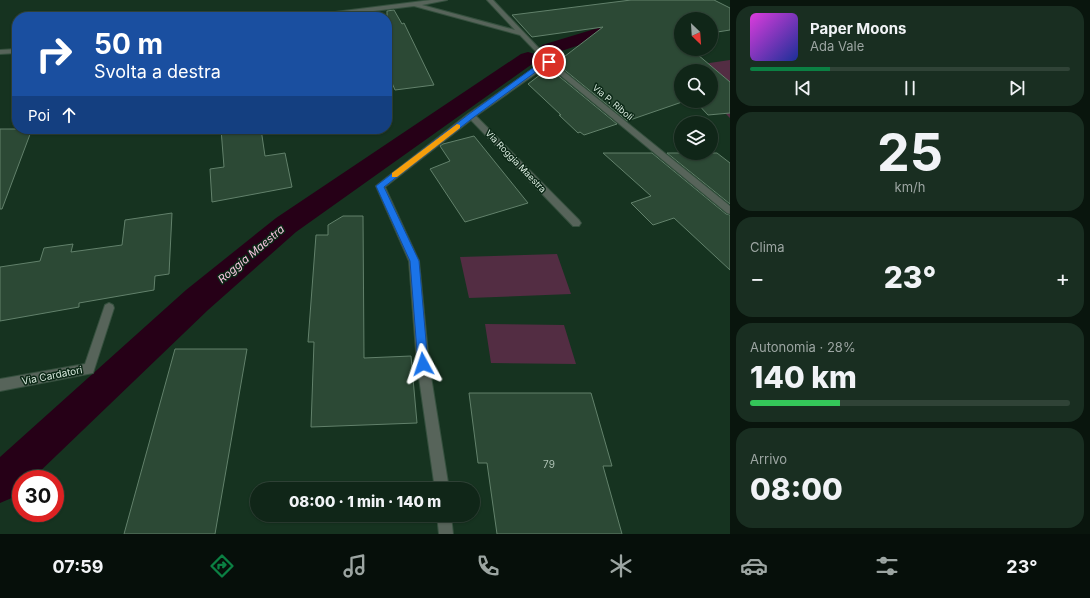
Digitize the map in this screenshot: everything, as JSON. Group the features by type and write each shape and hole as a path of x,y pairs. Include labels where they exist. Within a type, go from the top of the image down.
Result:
{"street":[{"path":"350,12 444,0"},
{"name":"Via P. Riboli","path":"490,0 520,34 549,62 730,212"},
{"path":"412,4 520,34"},
{"path":"0,52 12,51"},
{"path":"441,482 423,364 414,261 380,186 539,66 549,62"},
{"name":"Via Roggia Maestra","path":"471,116 576,223"},
{"name":"Via Cardatori","path":"0,385 89,369 109,308"},
{"path":"445,522 446,534"}],"shaded area":[{"path":"730,60 730,118 718,106 718,64 702,64"},
{"path":"557,254 571,294 469,298 460,257"},
{"path":"485,324 564,325 576,364 491,363"}],"building":[{"path":"631,0 714,0 730,8 730,30 718,32 718,12 674,12 674,56 699,56 709,64 674,64 674,105 627,121 556,63 603,27 532,37 512,15"},
{"path":"394,10 402,24 404,23 434,85 395,90 392,83 392,12 387,11"},
{"path":"549,68 617,124 584,135 580,132 578,133 528,84"},
{"path":"718,72 730,82 730,113 708,115 702,108 718,108"},
{"path":"0,129 12,129 12,134 30,134 2,209 0,209"},
{"path":"221,134 262,134 265,156 285,153 292,187 212,202 210,169 224,167"},
{"path":"474,136 528,203 465,222 430,169 450,161 440,146"},
{"path":"603,153 652,153 726,214 730,215 730,270 674,218 653,225 631,203 651,196"},
{"path":"667,153 674,153 674,159"},
{"path":"718,154 730,163 730,204 676,160 718,160"},
{"path":"172,213 169,274 155,276 154,290 79,303 79,307 0,321 0,267 40,261 44,248 73,244 71,252 122,245 125,220"},
{"path":"343,216 363,216 364,358 411,356 417,423 311,427 314,342 308,342 316,235 328,235 328,225"},
{"path":"175,349 247,349 215,534 124,534"},
{"path":"469,393 591,393 612,466 603,466 622,534 497,534 487,463 478,463"}],"waterway":[{"name":"Roggia Maestra","path":"549,49 598,33"},
{"name":"Roggia Maestra","path":"0,483 197,300 286,225 528,58"}],"slow traffic":[{"path":"394,175 457,127"}],"route":[{"path":"423,364 414,261 380,186 539,66 549,62"}]}
